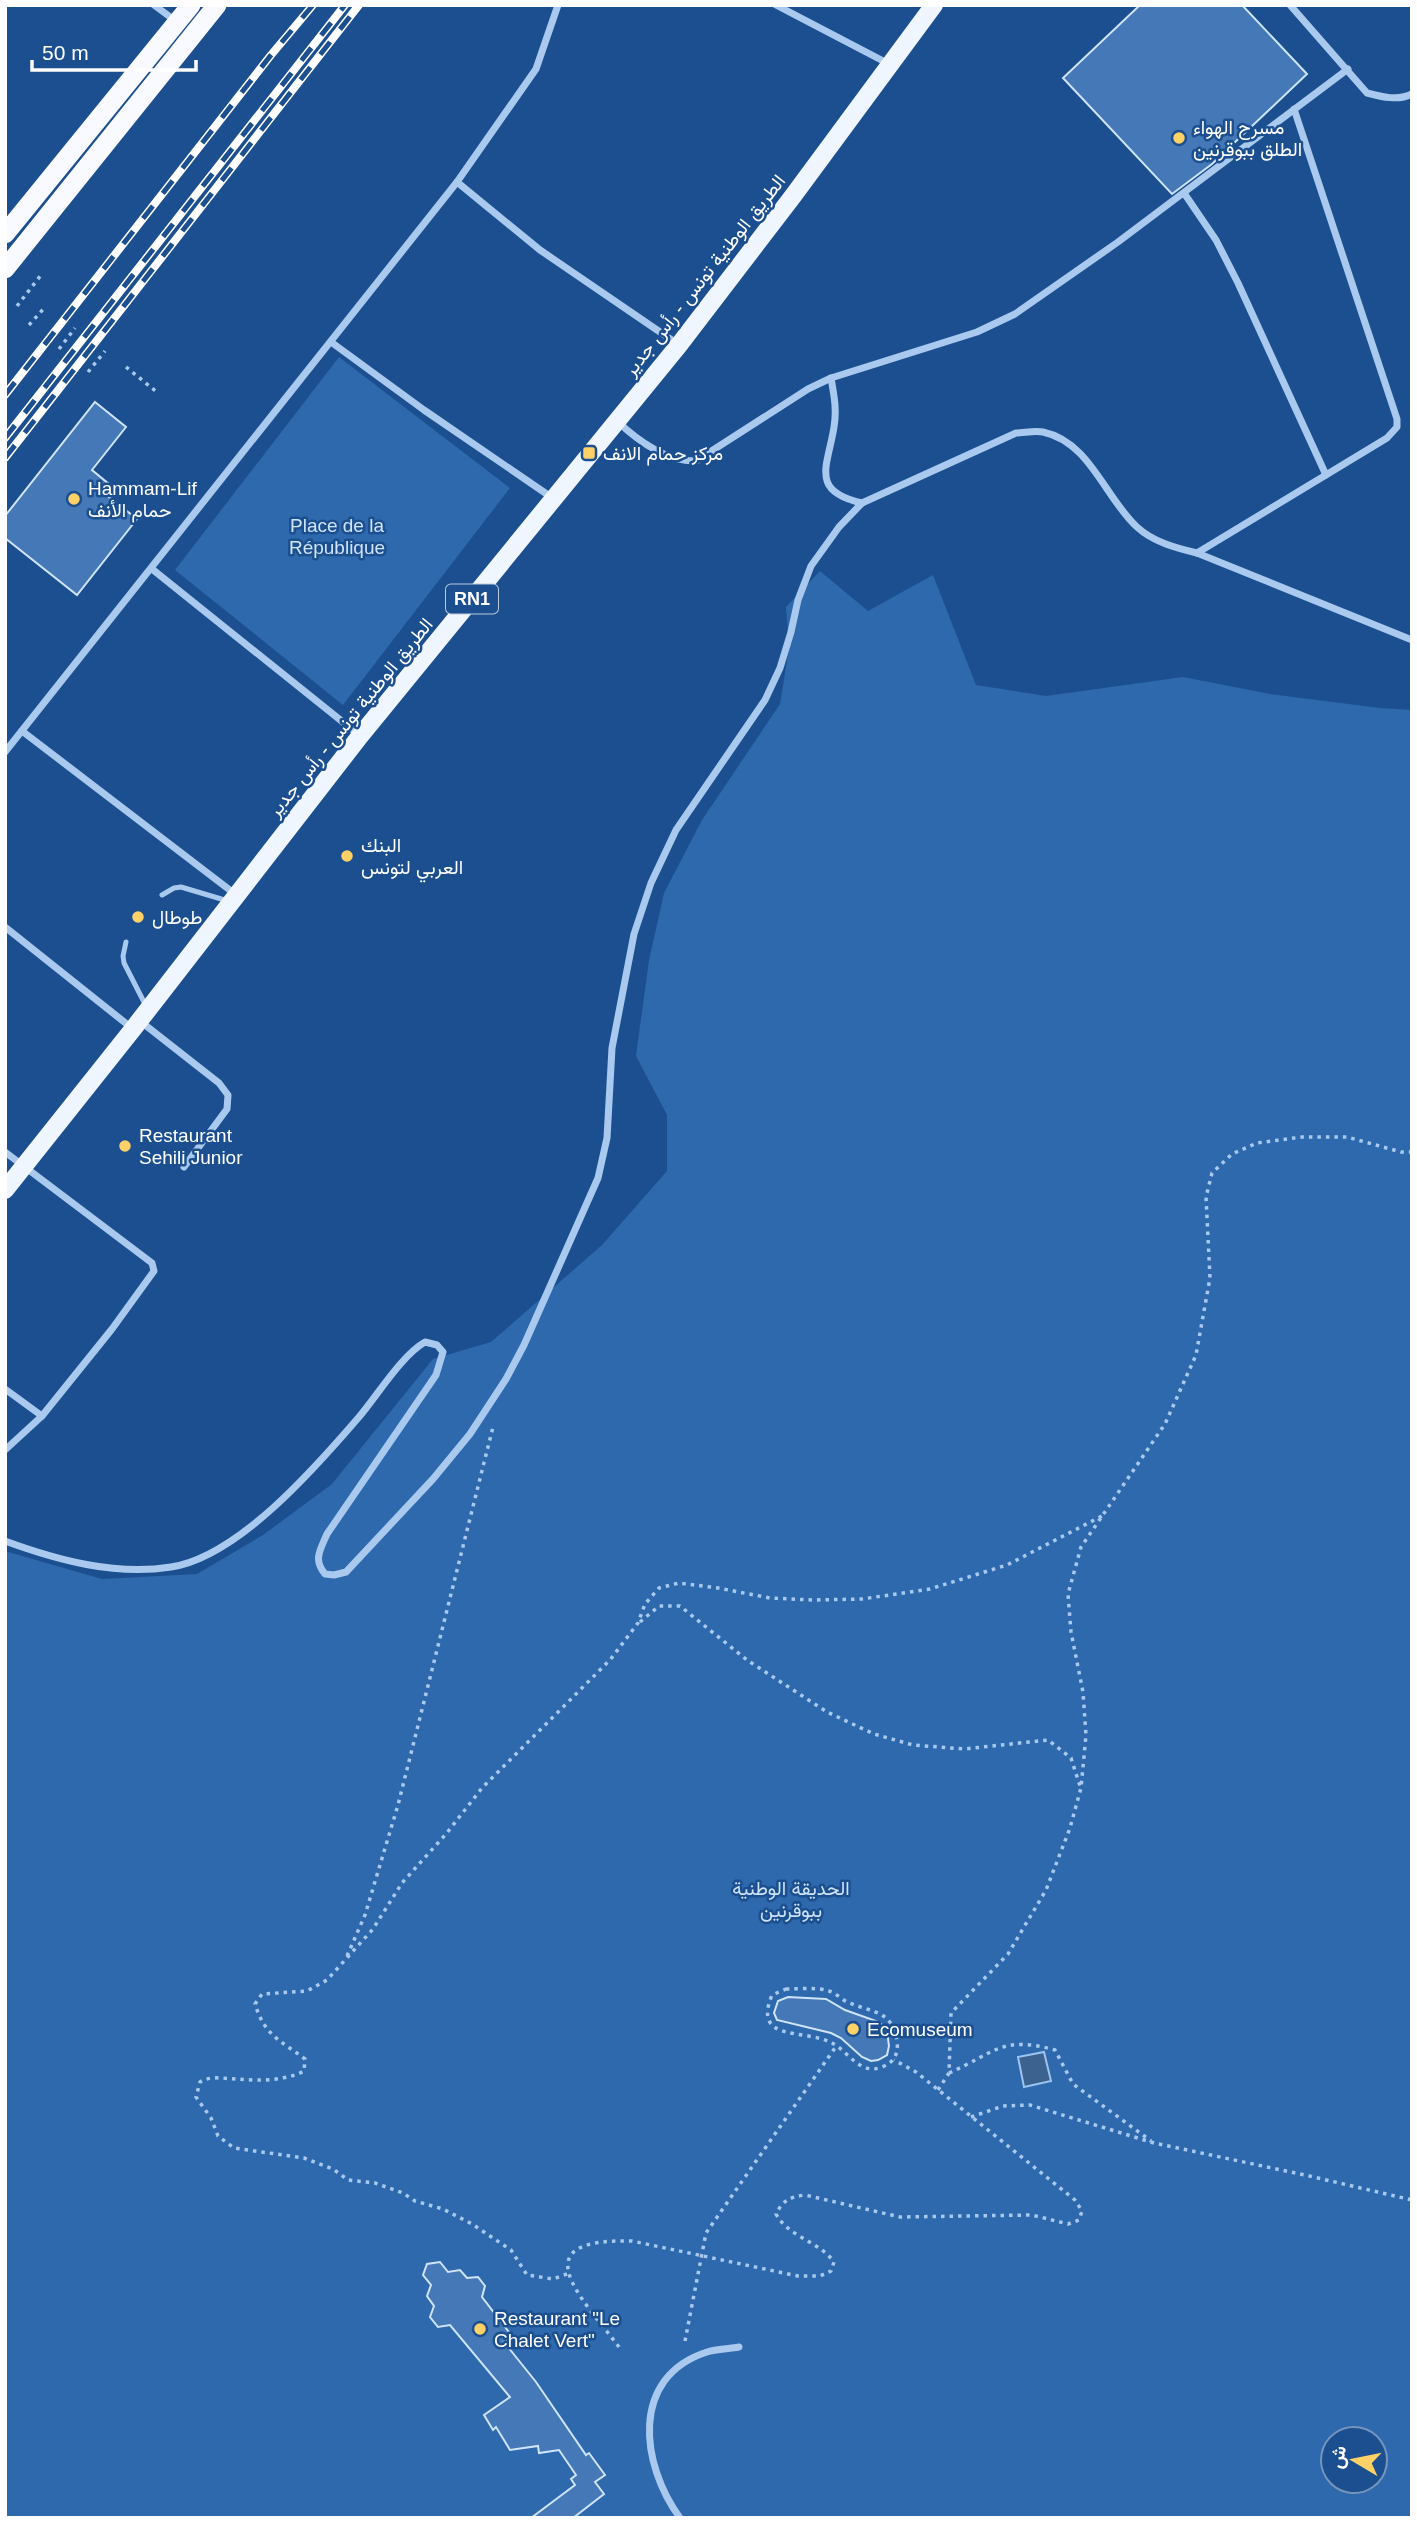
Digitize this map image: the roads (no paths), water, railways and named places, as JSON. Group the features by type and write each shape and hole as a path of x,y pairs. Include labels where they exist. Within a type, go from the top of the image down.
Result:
{"highway":[{"path":"5,234 191,5"},
{"path":"6,265 218,5"}],"main road":[{"name":"الطريق الوطنية تونس - رأس جدير","path":"5,1190 360,736 679,345 933,5"}],"street":[{"path":"154,5 177,23"},
{"path":"5,752 457,182 536,69 558,5"},
{"path":"776,5 889,64"},
{"path":"1290,5 1367,93 1385,97 1405,97 1412,94"},
{"path":"617,421 633,436 675,458 696,461 808,389 831,378 978,332 1015,314 1118,242 1348,69"},
{"path":"1197,553 1387,438 1397,427 1294,109"},
{"path":"457,182 540,250 679,345"},
{"path":"1184,193 1216,240 1326,475"},
{"path":"331,342 554,499"},
{"path":"831,378 836,407 825,474 828,486 843,499 862,503"},
{"path":"5,1541 45,1556 102,1567 139,1570 173,1567 208,1554 256,1523 315,1468 374,1401 415,1348 425,1342 437,1345 443,1352 436,1375 327,1534 317,1556 318,1566 325,1574 334,1575 346,1572 470,1434 512,1368 598,1178 607,1138 612,1048 634,934 651,883 676,830 765,700 780,668 798,600 811,566 839,527 862,503 1016,433 1042,432 1061,440 1085,458 1115,502 1138,528 1168,545 1197,553 1412,640"},
{"path":"152,569 360,736"},
{"path":"22,731 234,898"},
{"path":"5,927 140,1020 219,1083 228,1095 227,1109 184,1167"},
{"path":"5,1152 152,1263 154,1271 42,1416 5,1450"},
{"path":"5,1389 42,1416"},
{"path":"680,2518 657,2480 648,2426 650,2411 669,2376 688,2361 707,2352 738,2347"}],"lane":[{"path":"162,895 181,887 234,898"},
{"path":"126,942 122,956 140,1020"}],"railway":[{"path":"5,395 313,5"},
{"path":"5,438 345,5"},
{"path":"5,458 359,5"}],"place":[{"name":"مسرح الهواء الطلق ببوقرنين","path":"1179,138"},
{"name":"مركز حمام الانف","path":"589,453"},
{"name":"Hammam-Lif حمام الأنف","path":"74,499"},
{"name":"البنك العربي لتونس","path":"347,856"},
{"name":"طوطال","path":"138,917"},
{"name":"Restaurant Sehili Junior","path":"125,1146"},
{"name":"Ecomuseum","path":"853,2029"},
{"name":"Restaurant \"Le Chalet Vert\"","path":"480,2329"}],"park label":[{"name":"Place de la République","path":"337,536"},
{"name":"الحديقة الوطنية ببوقرنين","path":"791,1899"}]}
